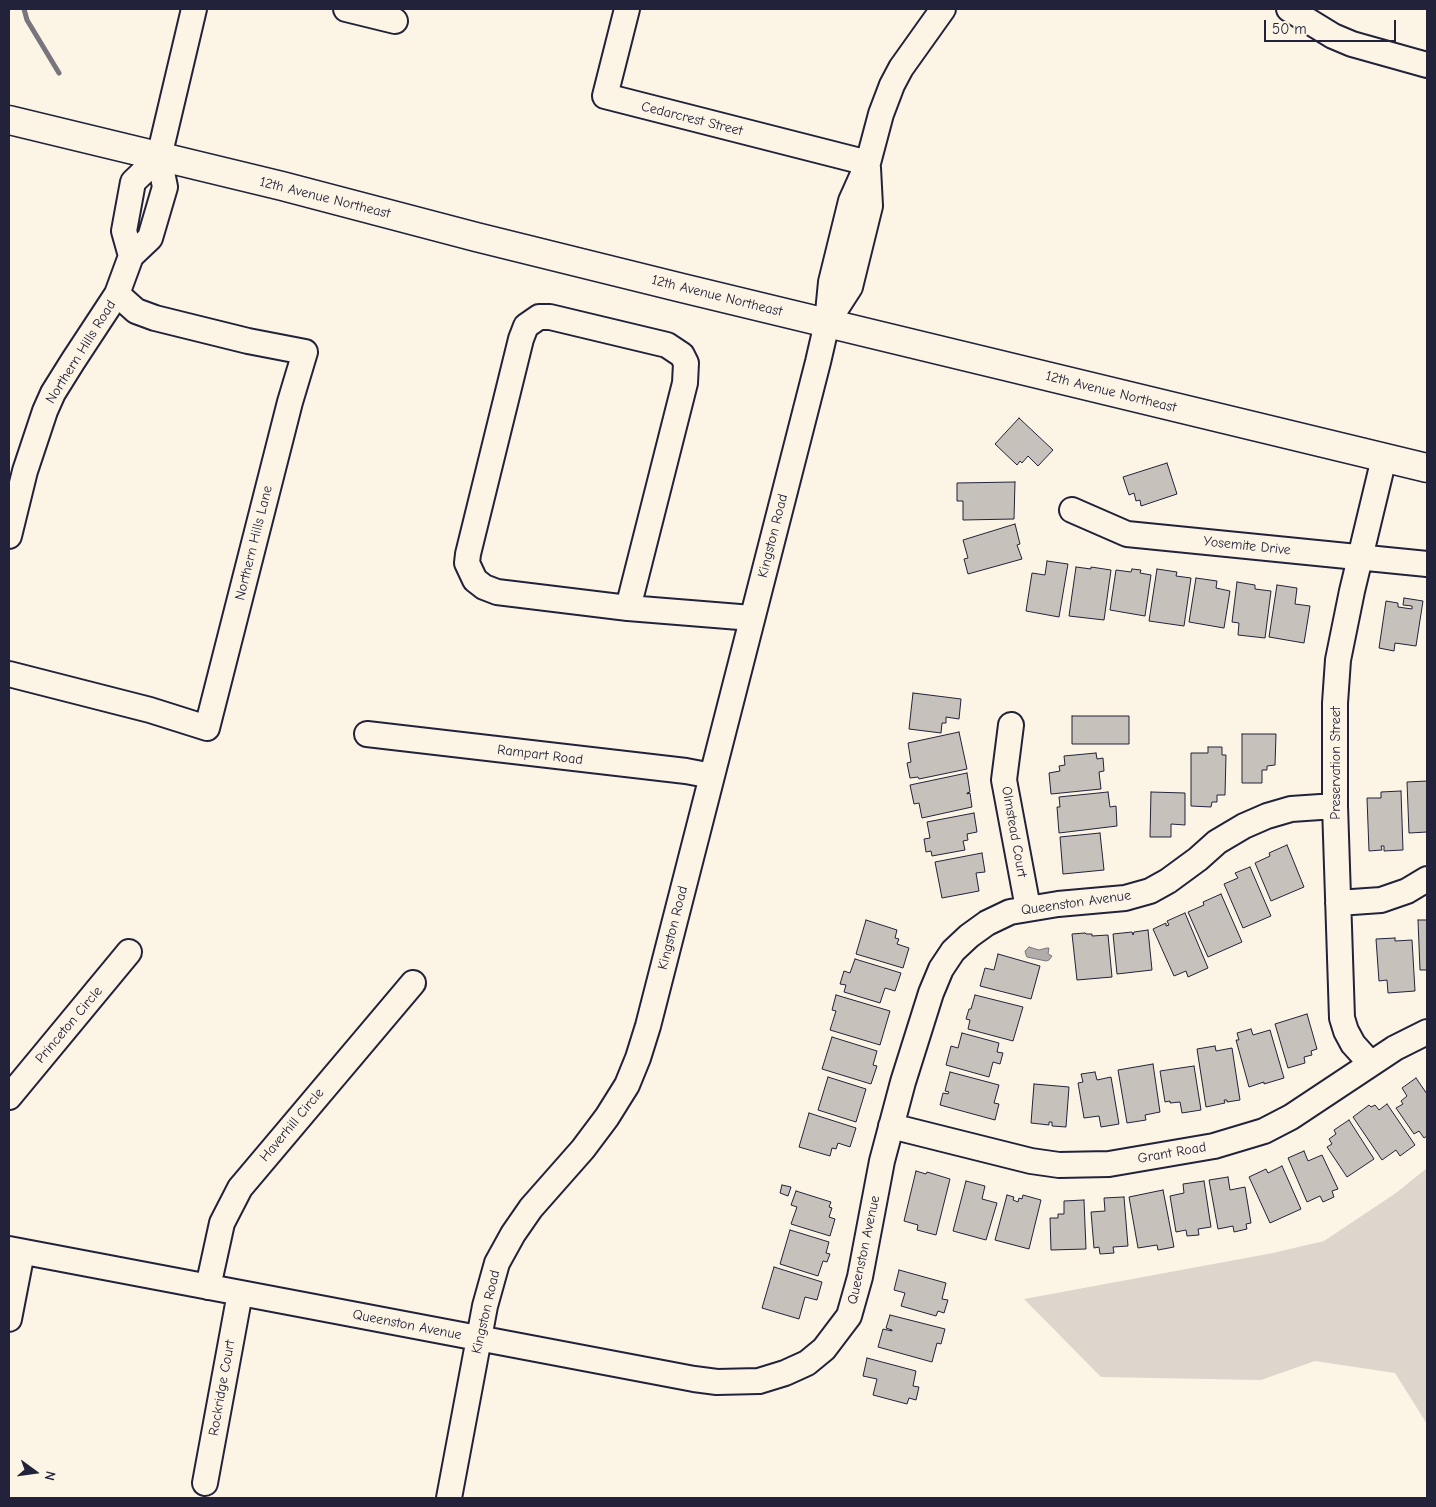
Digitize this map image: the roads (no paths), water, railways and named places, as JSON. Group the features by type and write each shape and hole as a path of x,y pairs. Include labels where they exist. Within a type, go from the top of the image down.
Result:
{"main road":[{"name":"12th Avenue Northeast","path":"9,120 827,323 1427,468"}],"street":[{"path":"159,157 194,9"},
{"path":"346,9 395,21"},
{"name":"Cedarcrest Street","path":"627,9 605,96 868,163"},
{"name":"Kingston Road","path":"448,1498 478,1338 492,1279 506,1246 531,1208 583,1149 607,1117 627,1085 648,1026 827,323 850,287 870,206 868,163 881,114 901,68 943,9"},
{"path":"1289,9 1312,24 1346,41 1376,52 1427,66"},
{"name":"Northern Hills Road","path":"9,536 26,470 45,411 68,369 117,294 131,256 150,238 164,187 159,157"},
{"name":"Northern Hills Lane","path":"9,674 150,710 207,728 290,402 305,352 248,342 155,318 136,311 117,294"},
{"path":"628,608 685,383 686,363 676,349 668,345 550,317 539,317 526,326 519,347 468,554 467,563 475,580 484,587 497,592 628,608 752,618"},
{"name":"Preservation Street","path":"1372,1064 1353,1044 1346,1032 1342,1018 1334,722 1338,660 1384,458"},
{"name":"Yosemite Drive","path":"1072,510 1128,534 1427,564"},
{"name":"Olmstead Court","path":"1011,726 1004,780 1028,908"},
{"name":"Rampart Road","path":"367,734 686,771 712,776"},
{"name":"Queenston Avenue","path":"15,1251 717,1382 759,1381 785,1373 807,1363 824,1349 850,1316 860,1277 882,1161 891,1126 931,993 941,969 953,950 987,923 1010,912 1028,908 1125,898 1150,892 1168,882 1217,842 1244,826 1267,816 1291,809 1335,806"},
{"path":"1338,903 1380,900 1427,879"},
{"name":"Princeton Circle","path":"9,1097 129,952"},
{"name":"Haverhill Circle","path":"208,1287 222,1223 237,1193 260,1162 413,984"},
{"name":"Grant Road","path":"891,1126 1031,1162 1059,1165 1109,1164 1214,1146 1264,1131 1318,1100 1395,1048 1427,1032"},
{"path":"9,1319 15,1251"},
{"name":"Rockridge Court","path":"205,1483 240,1293"}],"waterway":[{"path":"24,9 27,20 59,73"}]}
